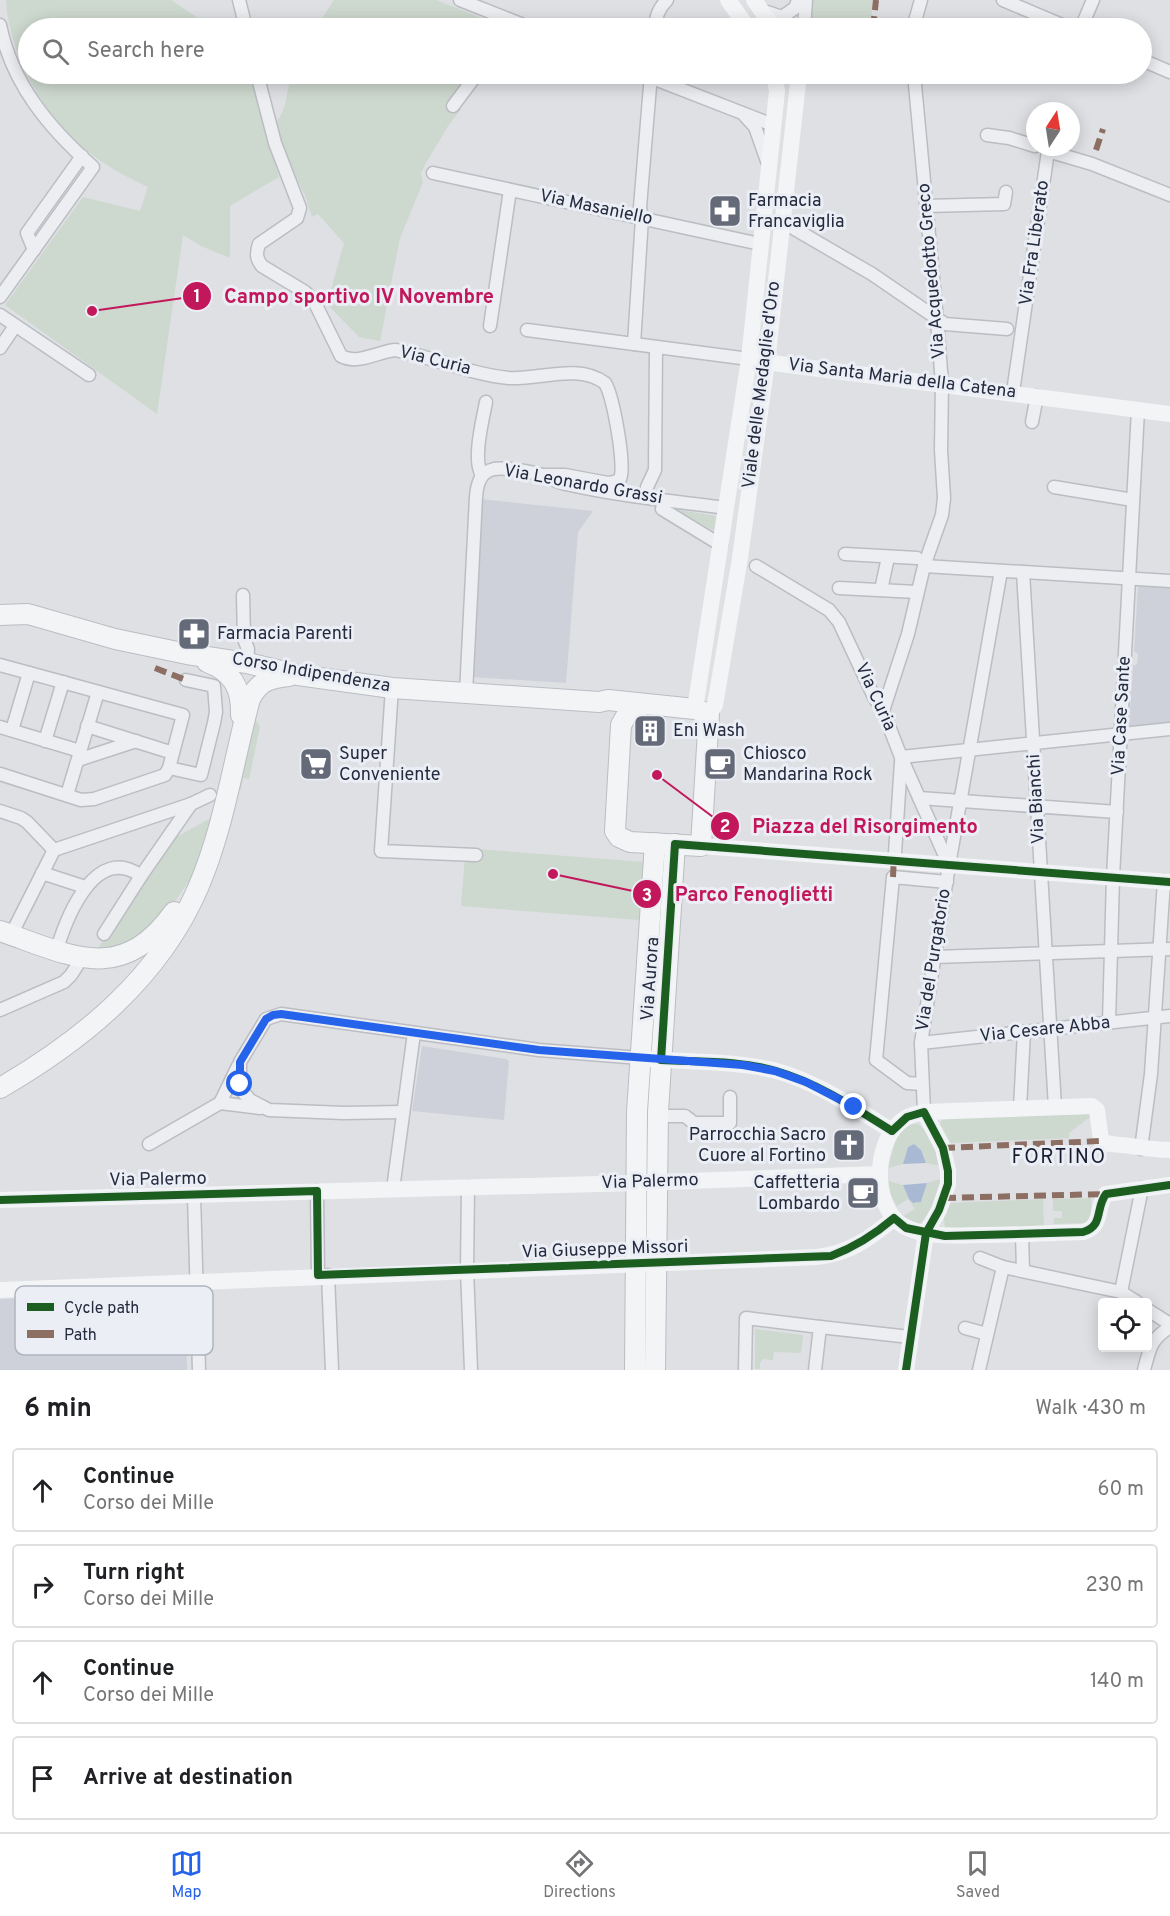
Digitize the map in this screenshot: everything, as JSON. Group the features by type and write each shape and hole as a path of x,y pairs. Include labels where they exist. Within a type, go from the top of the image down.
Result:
{"main road":[{"path":"728,0 741,18"},
{"path":"757,5 768,18"},
{"name":"Viale delle Medaglie d'Oro","path":"776,84 777,91 749,359 725,515 701,706 715,705 744,525 767,362 798,84"},
{"name":"Via Santa Maria della Catena","path":"749,359 1170,414"},
{"path":"0,601 15,605 28,614"},
{"path":"0,615 28,614"},
{"name":"Corso Indipendenza","path":"28,614 115,639 187,654 247,663 298,675 392,688 599,702 608,700 643,705 701,706"},
{"path":"187,654 222,668 233,679 241,698 239,739"},
{"path":"0,1088 60,1050 98,1022 132,988 162,951 198,889 211,854 250,699 259,685 269,679 298,675"},
{"path":"599,702 611,709 621,725"},
{"path":"643,705 629,711 621,725 615,831 623,840 664,853 709,846 948,873 1041,873 1167,882"},
{"path":"701,706 709,846"},
{"name":"Via Aurora","path":"646,1263 636,1183 637,1112 649,932 664,853"},
{"name":"Via Aurora","path":"646,1263 657,1182 660,1060 669,933 664,853"},
{"path":"5,933 82,958 94,960 119,957 135,950 153,937 169,920 211,854"},
{"path":"649,932 669,933"},
{"path":"645,991 665,992"},
{"path":"640,1058 743,1065 775,1071 806,1082 886,1127"},
{"path":"886,1127 923,1107 1055,1102 1092,1106 1097,1110 1101,1142 1131,1146 1141,1143 1170,1150"},
{"path":"906,1370 925,1240 944,1198 948,1171 942,1148 923,1107"},
{"path":"886,1127 884,1147 873,1174 882,1193 889,1222 906,1228 925,1240 945,1236 1022,1239 1089,1230 1098,1222 1102,1200 1106,1194 1141,1193 1170,1185"},
{"name":"Via Palermo","path":"0,1200 636,1183 873,1174"},
{"name":"Via Giuseppe Missori","path":"79,1286 831,1256 851,1249 889,1222"},
{"path":"635,1370 646,1263"},
{"path":"646,1263 655,1370"},
{"name":"Via Giuseppe Missori","path":"0,1290 15,1289"}],"street":[{"path":"239,0 244,18"},
{"path":"460,0 499,18"},
{"path":"657,18 667,0"},
{"path":"757,5 782,17 795,8 798,0"},
{"path":"805,18 806,0"},
{"path":"916,18 921,0"},
{"path":"1003,0 1027,5 1051,18"},
{"path":"1085,18 1093,0"},
{"path":"0,25 18,74"},
{"path":"1152,64 1170,72"},
{"path":"0,296 34,249 27,233 82,156 61,138 38,110 24,84"},
{"name":"Via Curia","path":"260,84 275,143 300,208 297,218 258,244 256,255 261,267 313,299 341,356 347,359 356,360 395,350 508,378 570,374 594,377 605,383 615,414 622,472 620,479 612,483 564,475 544,476"},
{"path":"453,106 470,84"},
{"path":"634,344 647,84"},
{"path":"670,84 773,124"},
{"name":"Via Acquedotto Greco","path":"883,711 908,634 921,562 942,515 944,498 941,450 942,384 915,84"},
{"path":"736,111 755,127 768,168"},
{"path":"987,135 1026,143"},
{"name":"Via Fra Liberato","path":"1013,393 1039,156"},
{"path":"1066,156 1170,195"},
{"name":"Via Masaniello","path":"433,173 760,244"},
{"path":"490,326 510,190"},
{"path":"926,206 1004,204 1006,192"},
{"path":"781,221 872,274 945,324 1007,329"},
{"path":"0,315 88,375"},
{"path":"0,348 15,326"},
{"name":"Via Santa Maria della Catena","path":"527,330 749,359"},
{"path":"648,487 655,470 656,347"},
{"path":"1032,422 1037,396"},
{"path":"482,475 478,467 479,448 486,402"},
{"name":"Via Case Sante","path":"1109,1023 1113,877 1138,410"},
{"name":"Via Leonardo Grassi","path":"466,693 476,497 482,475 497,468 544,476 562,484 725,515 744,525"},
{"path":"1054,487 1133,500"},
{"path":"662,509 721,545"},
{"path":"845,554 1001,571 1170,581"},
{"path":"881,590 888,557"},
{"name":"Via Curia","path":"756,566 829,610 845,632 874,697 883,711 948,873"},
{"name":"Via del Purgatorio","path":"923,1107 921,1043 1001,571"},
{"name":"Via Bianchi","path":"1023,572 1055,1102"},
{"path":"839,588 917,592"},
{"path":"243,595 244,639 248,649 247,663"},
{"path":"0,664 183,715 169,768 165,775 94,799 81,800 0,774"},
{"path":"29,673 6,729 79,755 136,741"},
{"path":"169,768 201,775 214,723 216,712 214,686 186,680"},
{"path":"45,741 63,682"},
{"path":"392,688 381,851 476,855"},
{"path":"67,795 98,692"},
{"path":"87,726 173,753"},
{"path":"895,853 901,757 1170,729"},
{"path":"5,933 54,850 191,804 210,795"},
{"path":"919,798 1117,812"},
{"path":"104,934 191,804"},
{"path":"0,811 27,822 54,850"},
{"path":"57,950 62,933 85,887 104,870 122,867 141,876"},
{"path":"42,873 85,887"},
{"path":"922,1084 907,1083 876,1060 893,877 948,873"},
{"path":"1141,1143 1152,1074 1155,1017 1165,949 1167,882"},
{"path":"934,957 1165,949"},
{"path":"0,1010 64,982 82,958"},
{"path":"149,1144 219,1102 266,1019 273,1015 281,1014 539,1050 640,1058"},
{"name":"Via Cesare Abba","path":"921,1043 1170,1016"},
{"path":"1020,1103 1024,1032"},
{"path":"393,1189 414,1033"},
{"path":"240,1062 239,1075 243,1092 250,1100 269,1110"},
{"path":"637,1112 684,1116 694,1124 730,1123 730,1097"},
{"path":"219,1102 269,1110 344,1113 402,1112"},
{"path":"468,1187 467,1270 471,1370"},
{"path":"317,1191 332,1370"},
{"path":"1120,1292 1141,1193"},
{"path":"194,1195 197,1286"},
{"path":"1022,1239 1023,1271"},
{"path":"980,1258 1003,1267 1120,1292 1130,1298"},
{"path":"979,1370 1003,1267"},
{"path":"1144,1370 1151,1342 1170,1325 1152,1313"},
{"path":"746,1370 746,1318 910,1337"},
{"path":"815,1370 824,1328"},
{"path":"965,1328 987,1334"},
{"path":"199,1355 199,1370"}],"shaded area":[{"path":"6,0 171,0 198,18 18,18 18,53 9,24"},
{"path":"334,0 436,0 482,18 322,18"},
{"path":"813,0 873,0 871,18 811,18"},
{"path":"32,84 254,84 279,177 230,206 230,258 201,246 183,235 157,414 5,305 83,197 140,211 148,187 117,171 87,151 52,115"},
{"path":"289,84 464,84 446,108 461,109 448,126 421,173 423,182 400,238 380,341 359,337 327,304 344,243 318,214 312,217 305,195 287,160 274,124 284,107"},
{"path":"480,499 593,511 578,532 566,683 471,677"},
{"path":"675,509 716,516 714,531"},
{"path":"1138,586 1170,586 1170,725 1129,728 1133,666 1137,664 1138,654 1134,651"},
{"path":"255,719 260,727 249,779 243,778 241,790 234,789"},
{"path":"211,818 214,819 205,849 192,877 166,914 141,939 95,953 169,841"},
{"path":"477,849 643,862 639,920 461,906 465,857 476,858"},
{"path":"422,1046 509,1061 504,1120 412,1111"},
{"path":"1090,1114 1091,1116 1069,1133 1069,1138 951,1143 940,1124 943,1118"},
{"path":"910,1124 918,1124 927,1133 940,1166 926,1163 921,1150 914,1144 908,1147 903,1164 888,1168 897,1136"},
{"path":"940,1180 939,1192 934,1205 923,1221 918,1224 903,1216 915,1209 908,1199 897,1206 891,1195 888,1181 903,1185 909,1199 916,1204 922,1200 927,1183"},
{"path":"1091,1198 1092,1214 1086,1223 1054,1224 1054,1218 1062,1218 1062,1211 1053,1211 1053,1199"},
{"path":"1043,1199 1044,1226 945,1230 944,1218 951,1203"},
{"path":"15,1298 15,1355 187,1355 187,1370 0,1370 0,1299"},
{"path":"755,1329 803,1335 801,1353 774,1352 773,1360 763,1359 760,1369 755,1369"}],"water":[{"path":"914,1144 921,1150 926,1163 903,1164 908,1147"},
{"path":"927,1183 921,1202 913,1203 903,1185"}],"marked path":[{"path":"874,18 876,0"},
{"path":"1096,150 1103,129"},
{"path":"155,668 186,680"},
{"path":"893,877 894,856"},
{"path":"943,1148 1101,1141"},
{"path":"944,1198 1106,1194"}],"cycle path":[{"path":"906,1370 926,1233 939,1210 948,1184 943,1148 924,1112 907,1117 892,1131 821,1089 776,1071 733,1063 661,1060 675,844 1170,882"},
{"path":"0,1200 317,1191 318,1275 831,1256 864,1240 894,1218 906,1228 945,1236 1083,1232 1094,1226 1106,1194 1170,1185"}],"place":[{"name":"Farmacia Francaviglia","path":"725,211"},
{"name":"Campo sportivo IV Novembre","path":"92,311"},
{"name":"Farmacia Parenti","path":"194,634"},
{"name":"Eni Wash","path":"650,731"},
{"name":"Super Conveniente","path":"316,764"},
{"name":"Chiosco Mandarina Rock","path":"720,764"},
{"name":"Piazza del Risorgimento","path":"657,775"},
{"name":"Parco Fenoglietti","path":"553,874"},
{"name":"Parrocchia Sacro Cuore al Fortino","path":"849,1145"},
{"name":"Caffetteria Lombardo","path":"863,1193"}],"district":[{"name":"FORTINO","path":"1059,1158"}],"route":[{"path":"240,1084 240,1062 266,1019 281,1014 539,1050 743,1065 775,1071 806,1082 854,1107"}]}
